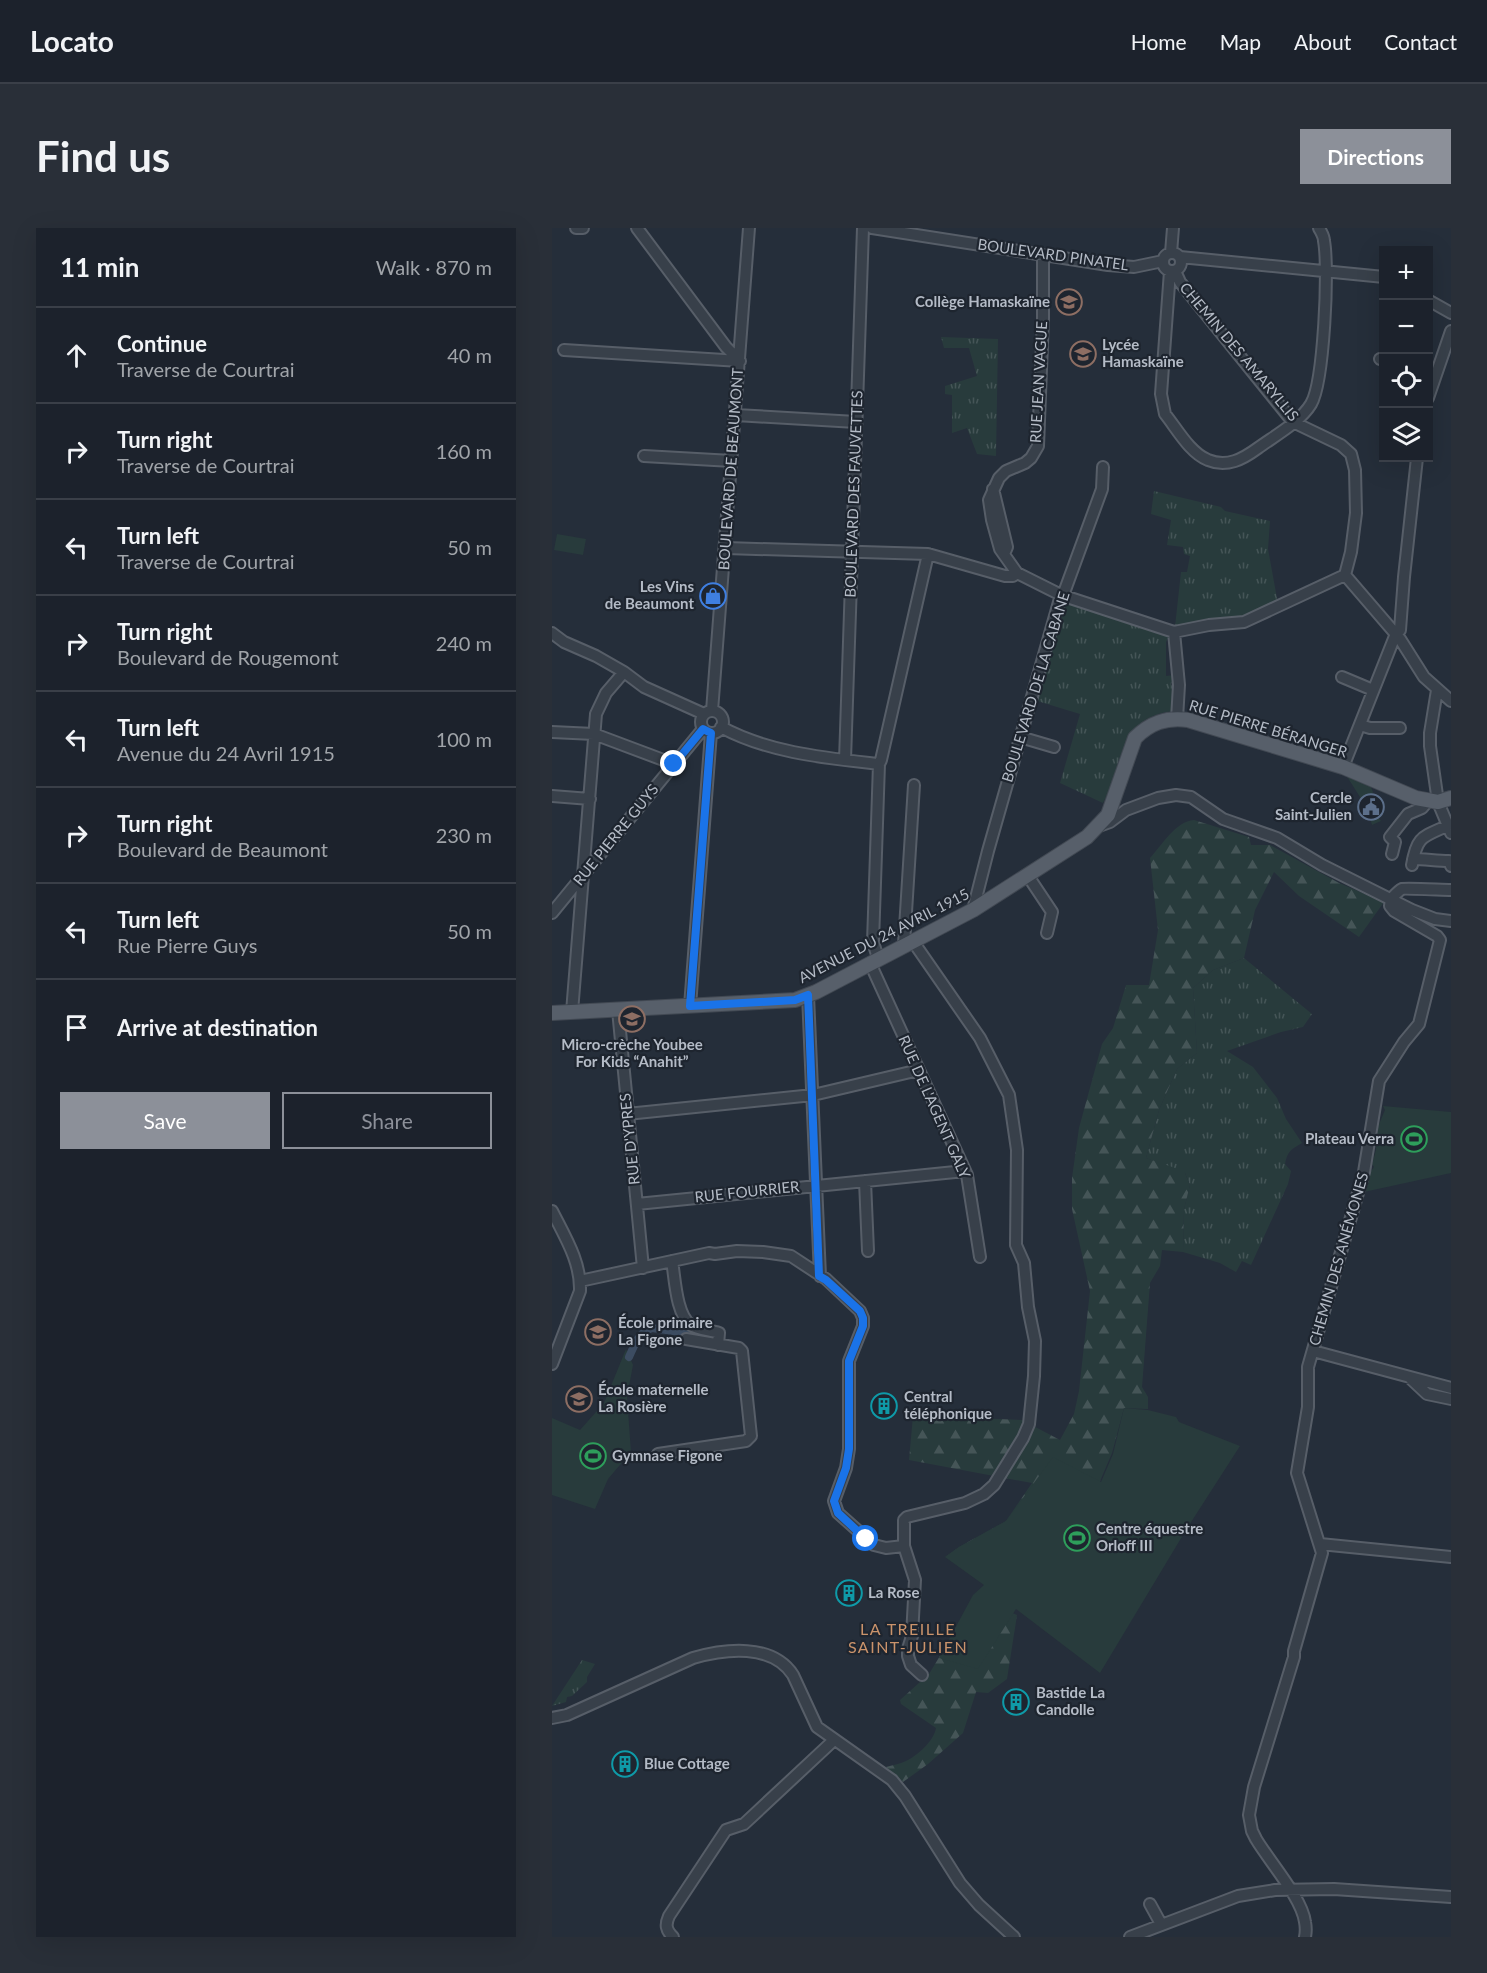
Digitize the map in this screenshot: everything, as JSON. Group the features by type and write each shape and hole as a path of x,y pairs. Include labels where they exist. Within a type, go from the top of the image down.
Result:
{"main road":[{"name":"RUE PIERRE BÉRANGER","path":"1099,826 1110,809 1135,738 1148,726 1177,719 1342,767 1416,798 1439,800"},
{"name":"AVENUE DU 24 AVRIL 1915","path":"552,1013 795,1000 973,910 1088,837 1099,826"}],"street":[{"path":"576,228 584,228"},
{"path":"637,228 726,347 740,361"},
{"name":"BOULEVARD DE BEAUMONT","path":"712,730 701,721 708,712 726,548 749,228"},
{"name":"BOULEVARD DES FAUVETTES","path":"845,760 863,228"},
{"name":"BOULEVARD PINATEL","path":"872,228 1108,266 1134,267 1171,257 1379,277"},
{"path":"1173,228 1171,257 1181,265 1173,271 1161,394 1162,408 1193,450 1206,460 1215,463 1232,462 1246,456 1293,422 1310,406 1317,390 1325,309 1324,239 1319,228"},
{"name":"RUE JEAN VAGUE","path":"1042,255 1043,321 1038,446 1025,463 1002,473 993,489 1007,546 1004,554 1017,573 1061,596 1174,632"},
{"name":"CHEMIN DES AMARYLLIS","path":"1171,257 1164,266 1173,271 1293,422 1341,445 1351,454 1355,470 1356,513 1346,575"},
{"path":"1433,303 1451,313"},
{"path":"1433,371 1451,331"},
{"path":"564,350 740,361"},
{"path":"736,416 856,422"},
{"path":"644,456 732,461"},
{"path":"1342,767 1395,636 1400,630 1417,462"},
{"name":"BOULEVARD DE LA CABANE","path":"973,910 1061,596 1065,591 1102,489 1103,467"},
{"path":"726,548 928,554 1005,576 1013,576 1017,573"},
{"name":"RUE DE L'AGENT GALY","path":"928,554 879,764 874,960 965,1171 980,1257"},
{"path":"1177,719 1179,685 1174,632 1209,625 1244,622 1346,575 1395,636 1400,639 1424,677 1451,701"},
{"path":"552,633 564,642 624,672 644,687 722,716 712,730 690,1006"},
{"path":"572,1012 596,714 600,702 624,672"},
{"path":"1342,677 1373,690"},
{"path":"1437,690 1429,739 1439,800 1450,830 1428,834 1417,843 1412,862 1428,858 1434,861 1449,861 1451,866"},
{"path":"1360,725 1370,728 1400,728"},
{"path":"712,730 803,754 879,764"},
{"name":"RUE PIERRE GUYS","path":"552,913 674,764 712,730"},
{"path":"552,732 594,734 674,764"},
{"path":"1020,738 1054,747"},
{"path":"914,785 908,942 980,1038 1010,1095 1017,1150 1016,1245 1024,1263 1028,1307 1035,1341 1029,1424 994,1485 984,1494 965,1503 907,1517 904,1521 904,1546 915,1580 912,1636 908,1656 911,1665 922,1675"},
{"name":"CHEMIN DES ANÉMONES","path":"1099,826 1110,822 1130,808 1158,798 1176,795 1191,797 1224,819 1276,838 1322,865 1391,899 1390,906 1394,911 1440,940 1419,1024 1404,1042 1379,1081 1364,1172 1308,1367 1308,1407 1297,1473 1322,1553 1294,1657 1254,1786 1249,1815 1256,1839 1289,1888 1303,1914 1305,1937"},
{"path":"552,796 590,798"},
{"path":"1392,854 1395,842 1390,837 1408,814 1439,800"},
{"path":"1028,876 1052,912 1047,933"},
{"path":"1451,890 1406,888 1400,890 1391,899 1428,917 1451,921"},
{"path":"808,995 819,1276"},
{"name":"RUE D'YPRES","path":"618,1010 643,1268"},
{"path":"627,1114 813,1095 920,1070"},
{"name":"RUE FOURRIER","path":"637,1204 965,1171"},
{"path":"865,1180 868,1251"},
{"path":"552,1211 576,1262 580,1281 580,1292 556,1341 552,1364"},
{"path":"552,1235 566,1240"},
{"path":"580,1281 709,1253 737,1251 780,1253 791,1256 826,1280 860,1311 863,1318 863,1326 849,1361 849,1449 846,1468 834,1501 836,1508 843,1519 874,1545 886,1548 904,1546"},
{"path":"672,1261 679,1304 685,1320 698,1328 716,1331 719,1340"},
{"path":"658,1454 746,1441 751,1436 742,1351 719,1340 686,1339"},
{"path":"1313,1352 1451,1388"},
{"path":"1409,1377 1426,1394 1451,1399"},
{"path":"1320,1544 1451,1557"},
{"path":"552,1718 567,1715 693,1658 711,1653 754,1652 775,1658 789,1669 817,1727 892,1780 905,1796 960,1883 979,1905 1014,1937"},
{"path":"673,1937 667,1927 669,1917 726,1830 744,1824 834,1740"},
{"path":"1130,1937 1238,1896 1289,1888 1451,1897"},
{"path":"1150,1905 1160,1925 1161,1937"}],"green space":[{"path":"941,337 998,339 996,456 977,454 967,428 952,433 952,395 945,394 945,386 977,376 969,348 944,348"},
{"path":"1154,491 1270,521 1268,549 1278,604 1240,620 1175,627 1181,572 1187,572 1190,556 1184,554 1183,547 1167,545 1171,520 1151,514"},
{"path":"557,534 586,539 583,555 554,550"},
{"path":"1063,599 1170,634 1166,642 1166,676 1176,675 1171,684 1174,690 1173,711 1155,715 1132,733 1119,759 1103,803 1060,783 1080,714 1034,700"},
{"path":"1346,775 1370,785 1373,792 1369,805 1381,821 1372,825 1367,808"},
{"path":"1194,820 1249,837 1251,845 1270,845 1339,883 1384,902 1359,937 1299,896 1274,872 1255,910 1244,958 1213,970 1193,988 1197,1053 1177,1069 1159,1110 1146,1158 1184,1171 1190,1185 1184,1209 1183,1252 1162,1250 1160,1266 1150,1283 1142,1387 1148,1397 1148,1409 1124,1408 1112,1453 1094,1495 945,1557 1006,1521 1032,1483 909,1460 913,1416 1022,1420 1060,1440 1074,1414 1079,1391 1090,1291 1072,1209 1072,1178 1079,1128 1102,1044 1113,1028 1126,985 1149,985 1158,930 1150,858 1175,829 1187,821"},
{"path":"1244,958 1312,1014 1303,1027 1281,1032 1227,1051 1253,1067 1277,1098 1286,1119 1302,1143 1292,1149 1287,1156 1285,1164 1291,1171 1288,1184 1251,1265 1242,1261 1236,1272 1220,1263 1183,1252 1184,1209 1190,1185 1185,1173 1146,1158 1159,1110 1177,1069 1197,1053 1193,988 1213,970"},
{"name":"Plateau Verra","path":"1383,1106 1451,1112 1451,1173 1364,1192 1374,1167 1372,1164 1376,1150 1377,1129 1385,1110"},
{"path":"626,1349 633,1365 627,1397 631,1452 608,1479 595,1509 552,1495 552,1418 580,1430 604,1403"},
{"name":"Centre équestre Orloff III","path":"1124,1408 1148,1410 1176,1417 1179,1422 1240,1446 1186,1530 1100,1673 1016,1609 978,1669 939,1658 973,1595 984,1585 945,1557 1006,1521 1053,1457 1101,1482 1113,1454"},
{"path":"993,1605 1017,1615 1007,1679 988,1693 976,1692 963,1733 928,1764 903,1782 886,1767 915,1756 929,1743 936,1728 901,1704 900,1700 929,1674 949,1641"},
{"path":"582,1660 595,1664 587,1677 587,1682 572,1696 567,1697 566,1702 552,1706"}],"waterway":[{"path":"629,1357 640,1336 652,1328 709,1336"}],"place":[{"name":"Collège Hamaskaïne","path":"1069,302"},
{"name":"Lycée Hamaskaïne","path":"1083,354"},
{"name":"Les Vins de Beaumont","path":"713,596"},
{"name":"Cercle Saint-Julien","path":"1371,807"},
{"name":"Micro-crèche Youbee For Kids “Anahit”","path":"632,1019"},
{"name":"Plateau Verra","path":"1414,1139"},
{"name":"École primaire La Figone","path":"598,1332"},
{"name":"École maternelle La Rosière","path":"579,1399"},
{"name":"Central téléphonique","path":"884,1406"},
{"name":"Gymnase Figone","path":"593,1456"},
{"name":"Centre équestre Orloff III","path":"1077,1538"},
{"name":"La Rose","path":"849,1593"},
{"name":"Bastide La Candolle","path":"1016,1702"},
{"name":"Blue Cottage","path":"625,1764"}],"district":[{"name":"LA TREILLE SAINT-JULIEN","path":"908,1638"}],"route":[{"path":"674,764 703,729 711,733 690,1006 795,1000 808,995 819,1276 860,1311 863,1318 863,1326 849,1361 849,1449 846,1468 834,1501 843,1519 866,1539"}]}
